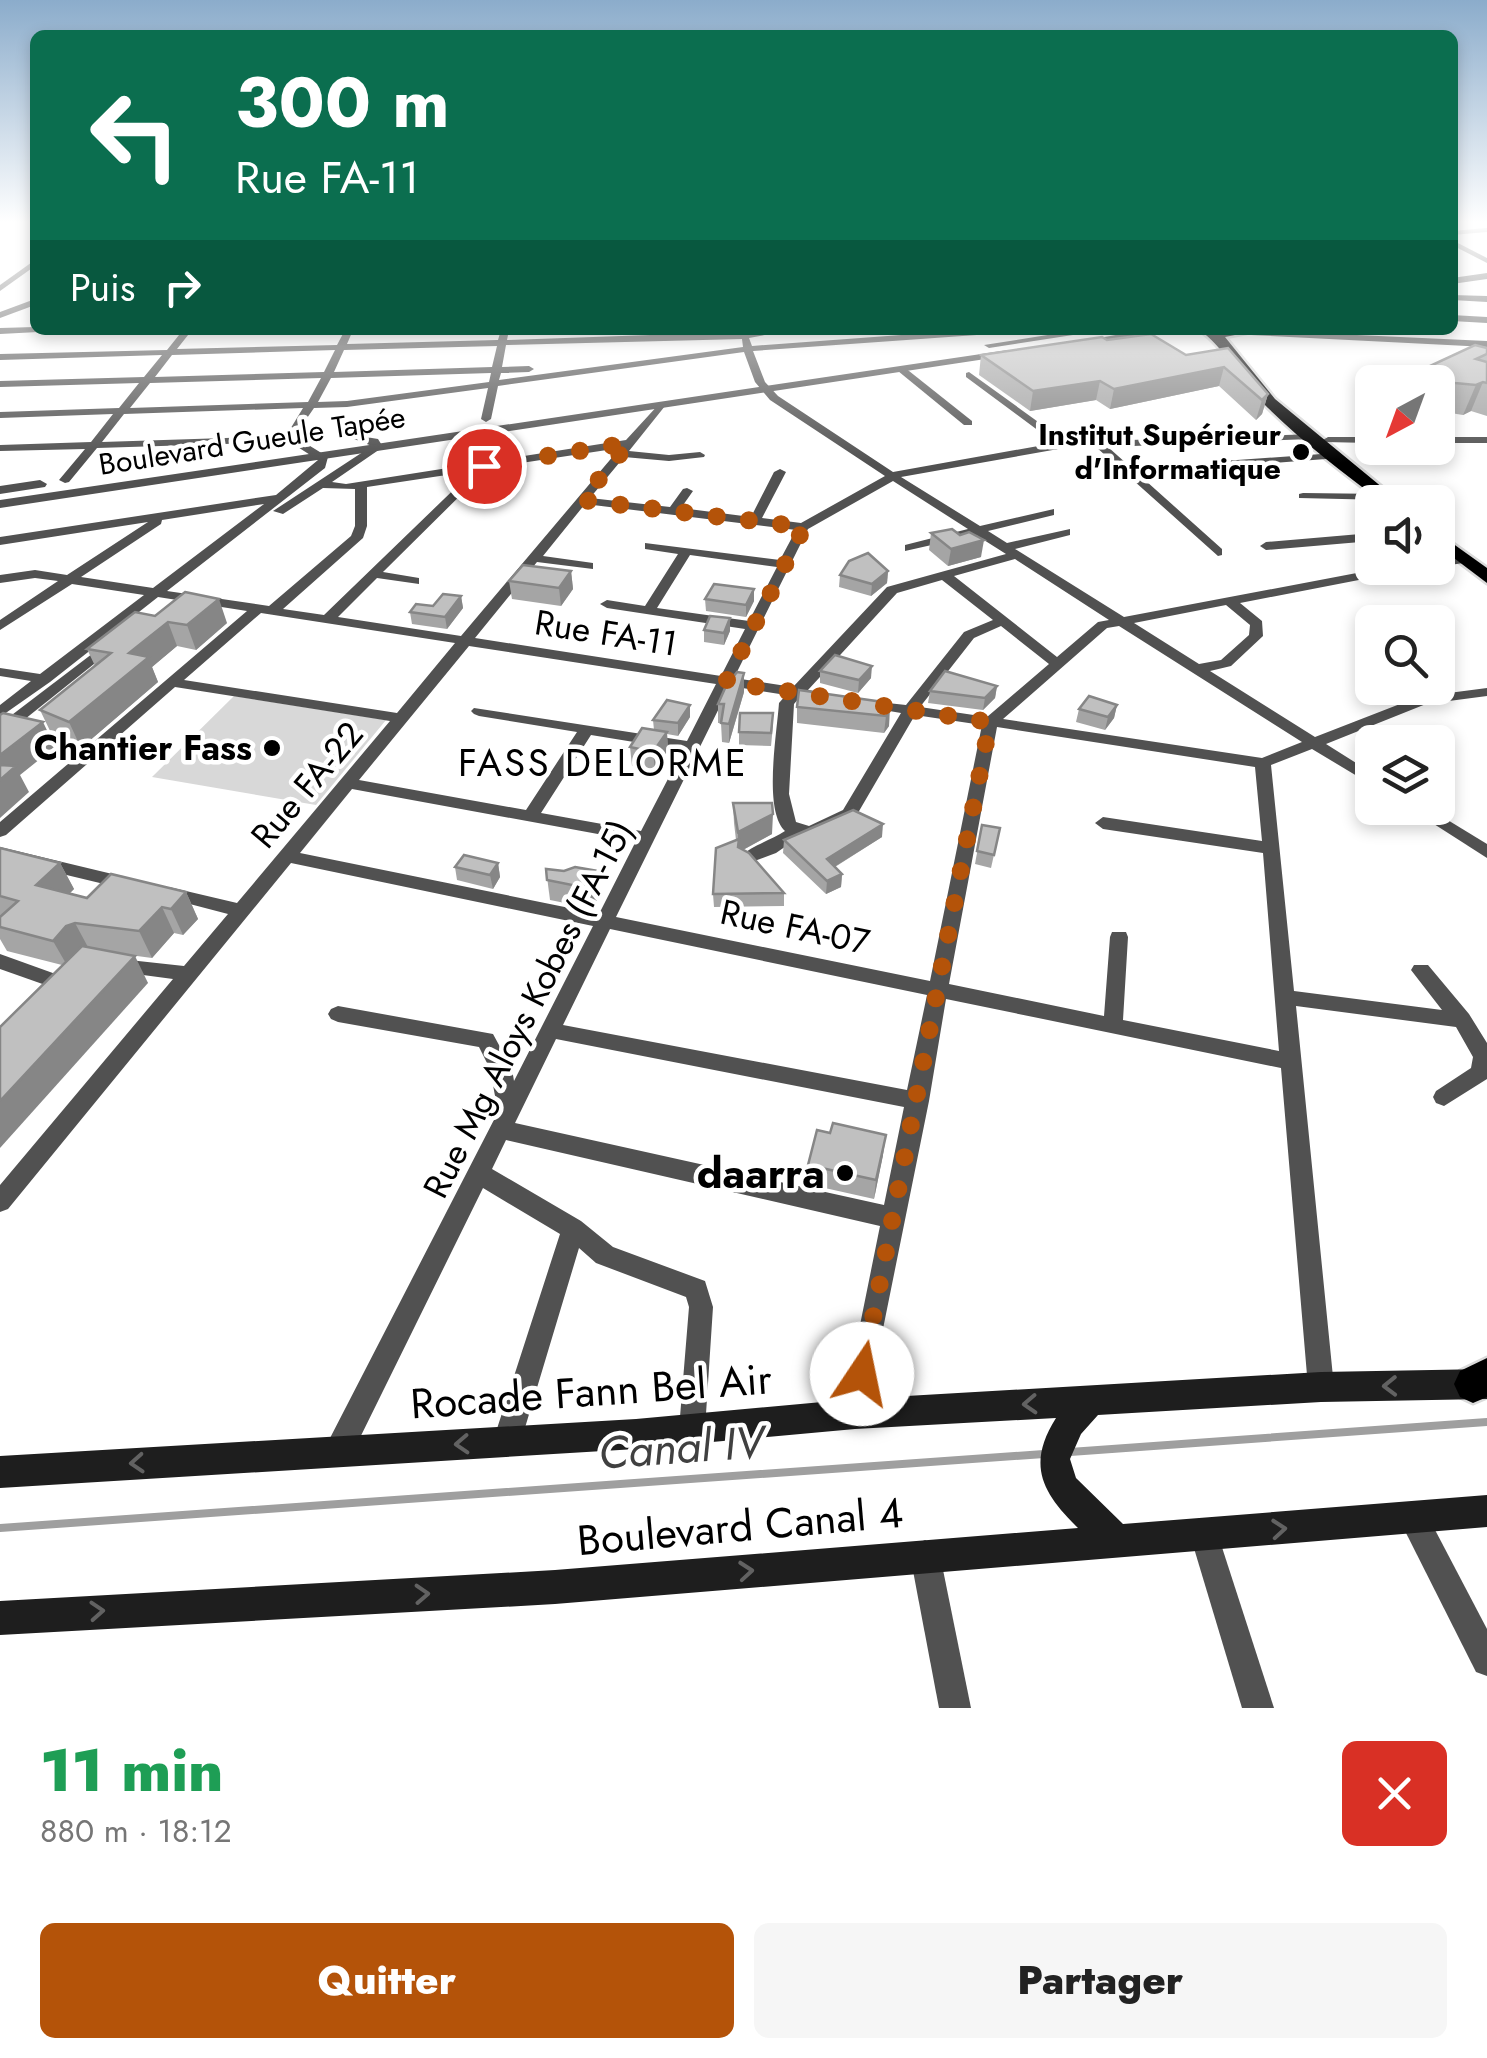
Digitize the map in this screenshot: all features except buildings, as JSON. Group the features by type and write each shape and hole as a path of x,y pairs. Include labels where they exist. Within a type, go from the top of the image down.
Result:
{"main road":[{"path":"1213,335 1236,365 1319,438 1383,485"},
{"path":"1245,335 1236,346 1246,362 1335,456 1371,485"},
{"path":"1455,541 1487,566"},
{"path":"1455,552 1487,578"},
{"name":"Rocade Fann Bel Air","path":"0,1472 692,1429 854,1414 1321,1387 1482,1382"},
{"path":"1090,1401 1057,1438 1053,1454 1056,1473 1080,1508 1115,1539"},
{"name":"Boulevard Canal 4","path":"0,1618 555,1587 1487,1511"}],"street":[{"path":"0,313 25,304"},
{"path":"1458,318 1487,320"},
{"path":"1,331 30,330"},
{"path":"65,480 185,335"},
{"path":"0,732 320,466 324,459 290,434 328,374 346,335"},
{"path":"486,419 504,335"},
{"path":"0,357 696,335"},
{"path":"744,335 759,384 1355,769"},
{"path":"0,384 496,370 559,372 748,349 942,335"},
{"name":"Boulevard Gueule Tapée","path":"0,504 660,406 759,384 1046,335"},
{"name":"Boulevard Gueule Tapée","path":"0,490 298,442 901,369 1130,335"},
{"path":"1319,335 1487,344"},
{"path":"1434,335 1440,342"},
{"path":"901,369 968,423"},
{"path":"0,415 373,401 559,372"},
{"path":"968,375 1064,445"},
{"name":"Rue FA-22","path":"0,1202 660,406"},
{"path":"0,712 282,510 378,448 374,441 358,437"},
{"path":"582,500 804,527 893,474 1064,445 1355,439"},
{"path":"1455,440 1487,440"},
{"path":"0,448 298,442"},
{"path":"1098,442 1218,552"},
{"path":"322,484 341,488 625,448 668,458 700,455"},
{"path":"1209,465 1335,456"},
{"path":"326,621 484,466"},
{"path":"755,521 780,472"},
{"path":"0,831 170,682 357,538 361,526 361,485"},
{"path":"672,511 687,491"},
{"path":"1302,496 1355,498"},
{"path":"0,541 279,498"},
{"path":"910,548 1050,512"},
{"path":"0,626 164,516"},
{"name":"Rue Mg Aloys Kobes (FA-15)","path":"338,1450 804,527"},
{"path":"1002,621 969,636 910,710 848,814 811,832 788,826 781,794 784,708 892,590 1066,532"},
{"path":"1266,546 1355,538"},
{"path":"648,546 784,564"},
{"path":"648,610 686,551"},
{"path":"534,558 588,566"},
{"path":"1455,560 1464,559"},
{"name":"Rue FA-11","path":"0,579 35,574 836,698"},
{"path":"373,574 414,581"},
{"path":"943,574 1055,662"},
{"path":"854,1414 990,722 1055,662 1103,625 1355,576"},
{"path":"1198,669 1226,663 1256,636 1257,624 1228,600"},
{"path":"607,604 752,626"},
{"path":"0,672 45,679"},
{"path":"170,682 401,718"},
{"path":"854,701 1262,763 1424,700 1487,692"},
{"path":"479,711 692,747"},
{"path":"531,815 587,729"},
{"path":"1262,763 1321,1387"},
{"path":"348,783 648,838"},
{"path":"1102,823 1270,848"},
{"path":"1444,825 1487,852"},
{"path":"749,856 770,849 798,830"},
{"path":"0,853 241,911"},
{"name":"Rue FA-07","path":"286,856 1290,1062"},
{"path":"1114,1025 1119,937"},
{"path":"0,960 67,986"},
{"path":"97,960 189,974"},
{"path":"1421,970 1462,1020 1484,1056 1480,1072 1444,1096"},
{"path":"1284,997 1462,1020"},
{"path":"338,1014 486,1040 501,1069 503,1120 893,1218"},
{"path":"550,1030 918,1101"},
{"path":"478,1173 574,1229 604,1254 696,1289 701,1308 692,1429"},
{"path":"507,1441 574,1229"},
{"path":"1413,1517 1487,1661"},
{"path":"1204,1535 1258,1708"},
{"path":"925,1555 955,1708"}],"shaded area":[{"name":"Chantier Fass","path":"234,696 386,720 316,805 152,777"}],"waterway":[{"name":"Canal IV","path":"1070,1452 1487,1422"},
{"name":"Canal IV","path":"0,1528 1044,1454"}],"place":[{"name":"Institut Supérieur d'Informatique","path":"1301,452"},
{"name":"Chantier Fass","path":"272,748"},
{"name":"daarra","path":"845,1173"}],"district":[{"name":"FASS DELORME","path":"603,763"}],"route":[{"path":"484,466 629,443 582,500 804,527 726,682 990,722 862,1374"}]}
